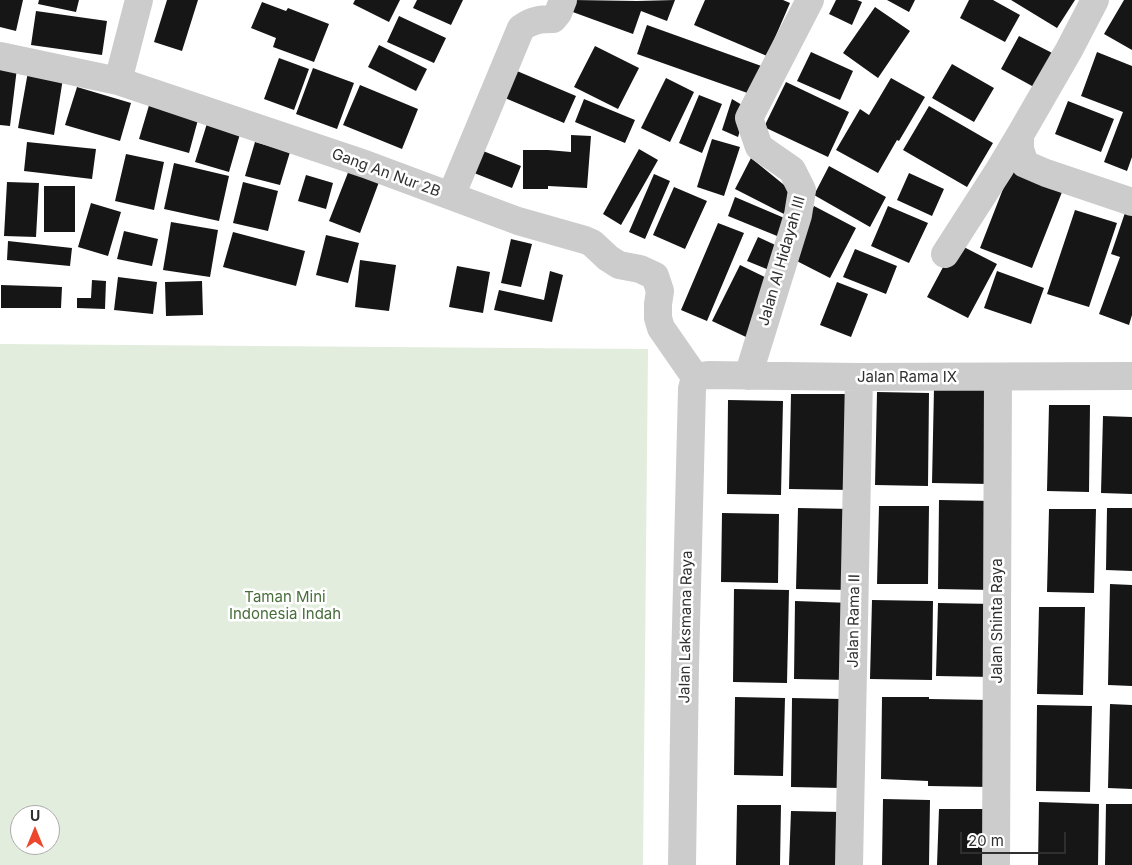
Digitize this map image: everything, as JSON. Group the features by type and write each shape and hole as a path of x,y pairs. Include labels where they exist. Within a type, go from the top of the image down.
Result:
{"street":[{"path":"118,81 139,0"},
{"path":"451,196 521,28 529,22 540,19 553,19 558,13 562,0"},
{"name":"Jalan Al Hidayah III","path":"748,376 798,215 802,190 792,170 759,147 749,118 810,0"},
{"path":"945,254 999,170 1069,50 1095,0"},
{"name":"Gang An Nur 2B","path":"0,56 118,81 364,164 518,222 592,243 608,258 619,265 640,269 655,276 660,291 658,318 661,328 694,383"},
{"path":"1020,134 1020,149 1025,164 1132,202"},
{"name":"Jalan Rama IX","path":"694,383 708,375 859,377 1132,376"},
{"name":"Jalan Rama II","path":"848,865 859,377"},
{"name":"Jalan Shinta Raya","path":"996,865 998,377"},
{"name":"Jalan Laksmana Raya","path":"682,865 685,676 694,383"}],"green space":[{"name":"Taman Mini Indonesia Indah","path":"0,344 648,349 643,865 0,865"}],"building":[{"path":"0,0 23,0 16,31 0,27"},
{"path":"39,0 79,0 76,12 38,4"},
{"path":"167,0 198,0 182,51 154,42"},
{"path":"355,0 400,0 389,22 353,4"},
{"path":"417,0 463,0 451,25 413,8"},
{"path":"574,0 675,0 667,21 641,11 633,34 570,11"},
{"path":"705,0 783,0 790,3 767,56 694,25"},
{"path":"836,0 857,0 862,2 852,25 829,14"},
{"path":"887,0 915,0 909,12"},
{"path":"969,0 993,0 1020,15 1005,42 960,18"},
{"path":"1011,0 1075,0 1057,28"},
{"path":"1124,0 1132,0 1132,50 1104,34"},
{"path":"262,2 286,11 288,8 329,24 314,62 273,47 276,38 251,28"},
{"path":"875,7 910,31 878,78 843,53"},
{"path":"36,11 107,21 102,55 31,45"},
{"path":"399,16 446,38 434,63 387,42"},
{"path":"647,25 767,68 756,96 637,54"},
{"path":"1019,36 1062,58 1043,92 1001,69"},
{"path":"379,45 427,69 416,91 368,67"},
{"path":"595,46 639,68 618,109 574,87"},
{"path":"811,52 853,71 840,100 797,81"},
{"path":"1097,52 1132,66 1132,157 1127,171 1104,162 1123,112 1081,96"},
{"path":"279,58 309,69 294,110 264,99"},
{"path":"952,64 994,88 974,122 932,98"},
{"path":"0,66 17,68 10,126 0,125"},
{"path":"29,66 64,72 54,135 18,128"},
{"path":"313,68 354,83 337,129 296,114"},
{"path":"517,71 576,96 564,123 505,98"},
{"path":"666,78 694,92 670,142 641,128"},
{"path":"891,78 925,97 878,173 836,150 860,109 869,115"},
{"path":"786,82 849,112 828,157 764,127"},
{"path":"360,85 418,109 402,149 343,125"},
{"path":"77,87 131,103 120,141 65,125"},
{"path":"699,95 722,104 702,153 679,143"},
{"path":"584,99 635,120 625,143 575,122"},
{"path":"732,99 747,108 738,137 722,130"},
{"path":"1068,101 1114,119 1101,152 1055,134"},
{"path":"150,102 199,116 189,153 139,139"},
{"path":"929,106 993,143 967,187 903,150"},
{"path":"209,117 242,127 229,172 195,162"},
{"path":"571,135 591,136 587,188 548,186 548,189 523,189 523,150 571,152"},
{"path":"712,139 740,147 724,196 697,187"},
{"path":"27,142 96,149 92,179 24,171"},
{"path":"255,142 290,152 280,185 245,176"},
{"path":"473,147 521,166 512,188 464,169"},
{"path":"639,149 658,160 621,225 603,214"},
{"path":"126,154 164,162 154,210 115,201"},
{"path":"751,158 794,193 784,214 735,189"},
{"path":"174,163 229,176 219,221 164,209"},
{"path":"829,166 886,197 870,227 814,195"},
{"path":"1012,166 1064,187 1032,268 980,248"},
{"path":"349,170 379,182 360,233 329,221"},
{"path":"909,173 944,189 932,216 897,200"},
{"path":"654,174 670,181 645,239 629,232"},
{"path":"306,175 333,183 326,209 298,201"},
{"path":"7,182 39,183 36,237 4,236"},
{"path":"243,182 278,191 268,231 233,223"},
{"path":"44,186 75,186 75,232 44,232"},
{"path":"674,187 707,201 685,249 653,235"},
{"path":"735,197 789,220 782,238 728,216"},
{"path":"1129,201 1132,203 1132,315 1129,325 1099,314 1120,257 1111,254"},
{"path":"91,203 121,212 108,256 78,247"},
{"path":"814,206 856,228 830,278 787,256"},
{"path":"888,206 928,223 909,263 871,246"},
{"path":"1075,210 1117,223 1089,307 1047,294"},
{"path":"171,222 218,230 210,277 163,270"},
{"path":"718,223 744,233 707,321 681,310"},
{"path":"124,231 158,239 152,266 117,259"},
{"path":"233,232 305,251 296,286 223,267"},
{"path":"326,235 359,243 348,283 316,275"},
{"path":"758,237 784,249 774,272 747,261"},
{"path":"511,239 532,244 521,287 501,283"},
{"path":"8,241 72,248 70,266 7,260"},
{"path":"956,243 997,264 968,318 927,297"},
{"path":"855,249 897,266 886,294 843,277"},
{"path":"360,260 396,265 389,311 355,307"},
{"path":"740,265 773,281 746,337 712,321"},
{"path":"457,266 490,272 483,313 449,307"},
{"path":"550,271 563,275 552,322 494,310 499,290 544,300"},
{"path":"997,271 1044,288 1031,324 984,308"},
{"path":"118,277 157,282 153,314 114,310"},
{"path":"92,280 106,281 105,309 77,308 77,298 91,298"},
{"path":"202,281 203,315 166,316 165,282"},
{"path":"837,282 868,294 851,337 820,325"},
{"path":"1,285 62,287 61,308 1,308"},
{"path":"934,388 992,389 990,484 932,483"},
{"path":"877,392 929,393 928,486 875,485"},
{"path":"791,394 853,394 851,490 789,489"},
{"path":"728,400 783,401 781,495 727,494"},
{"path":"1049,405 1090,405 1089,492 1047,491"},
{"path":"1103,416 1132,417 1132,494 1101,493"},
{"path":"939,500 995,501 993,590 938,589"},
{"path":"879,506 929,506 928,584 877,584"},
{"path":"798,508 851,509 849,590 796,589"},
{"path":"1107,508 1132,508 1132,571 1106,570"},
{"path":"1049,509 1096,509 1094,593 1047,592"},
{"path":"722,513 779,514 778,583 721,582"},
{"path":"1110,584 1132,585 1132,686 1108,685"},
{"path":"734,589 789,590 787,683 733,682"},
{"path":"872,600 933,601 932,680 870,679"},
{"path":"795,601 851,603 850,680 794,679"},
{"path":"938,603 994,604 993,677 936,676"},
{"path":"1039,607 1085,607 1083,695 1037,694"},
{"path":"735,697 785,698 783,776 734,775"},
{"path":"882,697 991,700 990,787 928,786 928,781 881,779"},
{"path":"792,698 842,699 841,788 791,787"},
{"path":"1110,704 1132,705 1132,789 1108,788"},
{"path":"1037,705 1092,706 1090,792 1036,791"},
{"path":"883,799 930,800 929,865 882,865"},
{"path":"1039,802 1099,804 1098,865 1038,865"},
{"path":"1106,804 1132,804 1132,865 1105,865"},
{"path":"737,805 781,805 780,865 736,865"},
{"path":"939,809 987,809 986,865 937,865"},
{"path":"791,811 842,812 841,865 789,865"}]}
